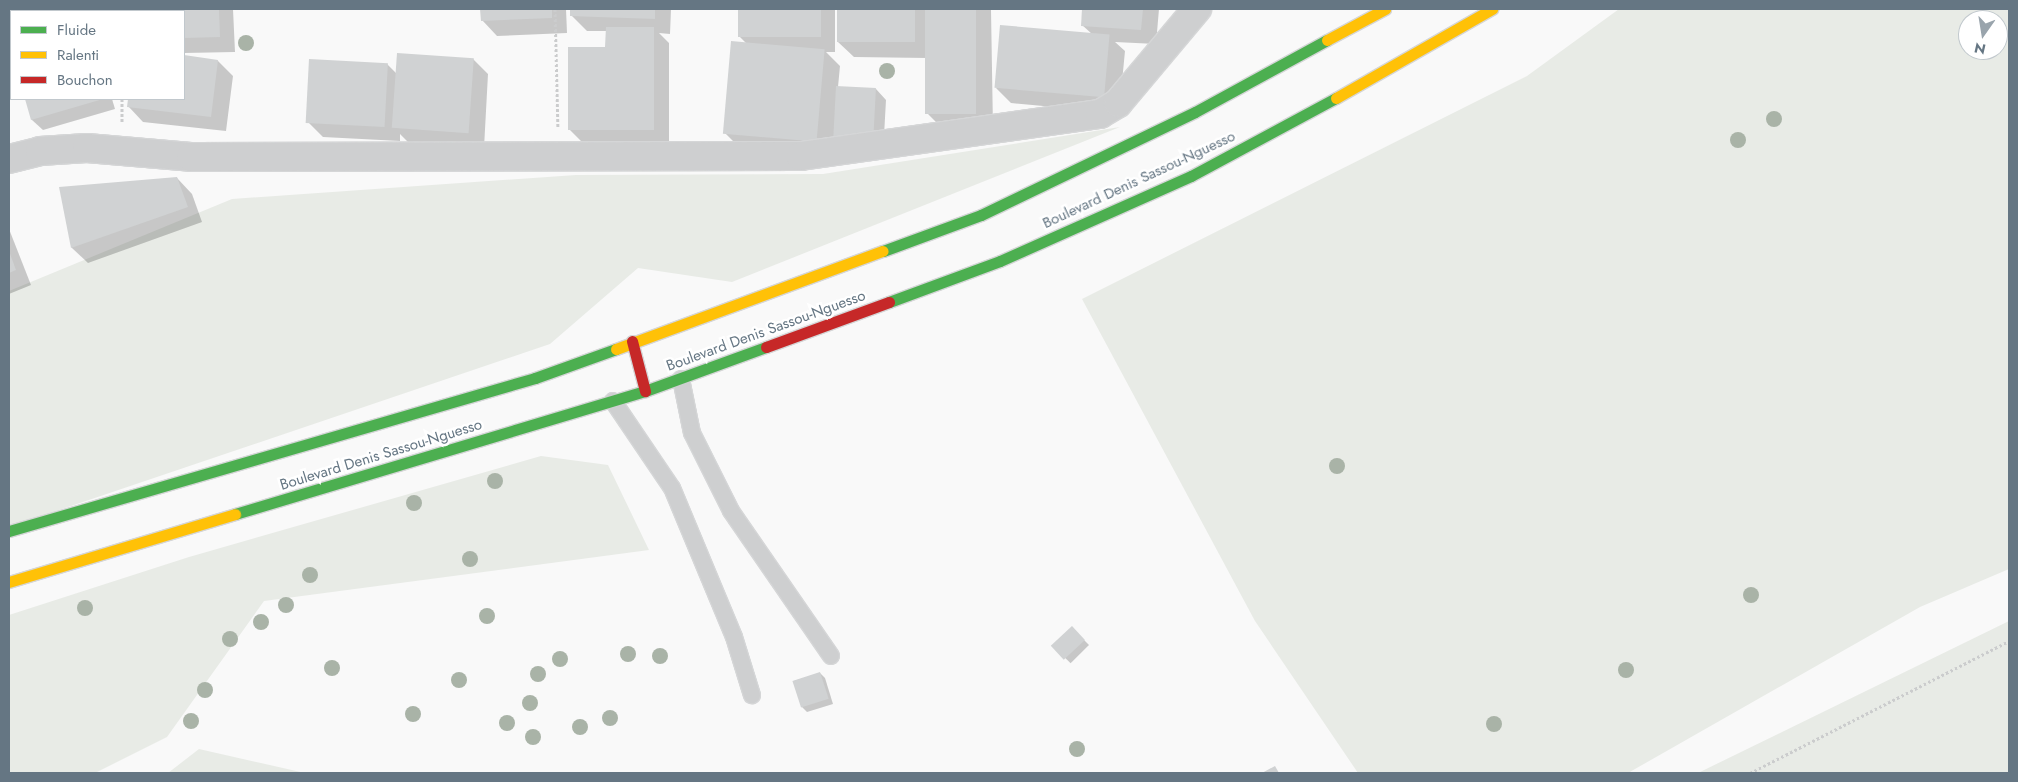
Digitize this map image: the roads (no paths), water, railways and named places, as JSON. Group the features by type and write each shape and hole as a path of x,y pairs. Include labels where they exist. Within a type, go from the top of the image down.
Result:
{"main road":[{"name":"Boulevard Denis Sassou-Nguesso","path":"9,531 535,378 632,341 982,216 1195,112 1385,9"},
{"name":"Boulevard Denis Sassou-Nguesso","path":"9,582 645,391 1000,261 1191,176 1374,78 1492,9"},
{"path":"632,341 645,391"}],"street":[{"path":"9,159 40,151 87,148 191,157 801,156 1100,114 1118,103 1197,9"}],"lane":[{"path":"681,379 692,433 731,511 831,656"},
{"path":"614,401 672,488 734,638 752,695"}]}
